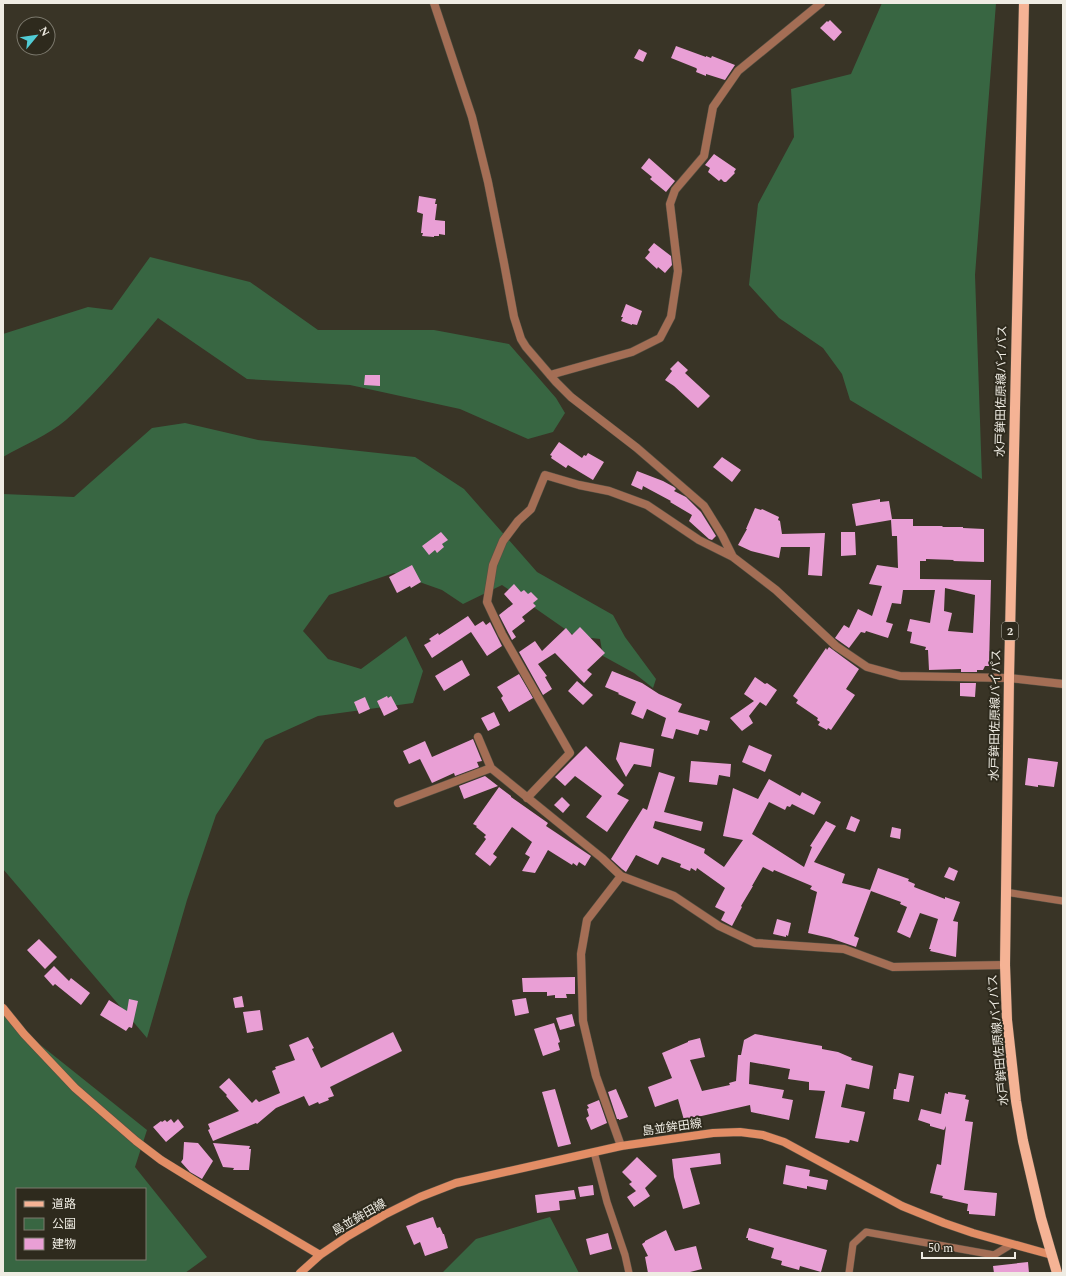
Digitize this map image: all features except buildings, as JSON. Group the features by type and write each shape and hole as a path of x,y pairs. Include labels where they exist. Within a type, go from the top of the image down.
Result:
{"main road":[{"name":"水戸鉾田佐原線バイパス","path":"1024,3 1009,678 1005,965 1008,1028 1016,1101 1038,1206 1052,1255"},
{"path":"3,1008 24,1034 75,1088 136,1141 161,1160 320,1255"},
{"name":"島並鉾田線","path":"300,1273 320,1255 348,1236 384,1215 420,1197 456,1183 621,1146 713,1133 740,1132 763,1135 784,1142 902,1206 973,1233 1052,1255"},
{"path":"1052,1255 1063,1256"},
{"name":"2","path":"1052,1255 1057,1273"}],"street":[{"path":"434,3 472,118 489,190 517,330 526,347 571,397 637,448 704,506 722,535 733,557"},
{"path":"550,375 632,352 660,338 671,316 678,271 670,204 675,190 704,156 713,107 738,71 821,3"},
{"path":"527,798 570,753 502,634 487,602 493,565 504,540 518,521 531,509 546,475 578,485 609,491 648,505 699,540 733,557 776,590 836,646 868,667 900,676 1009,678 1063,684"},
{"path":"478,737 491,768 602,858 621,876 674,896 719,926 755,943 844,949 893,967 1005,965"},
{"path":"398,803 491,768"},
{"path":"621,876 587,920 581,954 583,1021 596,1076 621,1146"}],"lane":[{"path":"1005,892 1063,901"},
{"path":"594,1152 607,1202 625,1256 629,1273"},
{"path":"849,1273 853,1244 866,1232 994,1255 1012,1244"}],"green space":[{"path":"882,3 996,3 975,275 982,479 850,400 842,374 823,348 779,318 749,285 758,204 794,137 791,89 851,74"},
{"path":"150,257 250,282 318,330 434,330 509,344 556,398 565,413 553,432 528,439 460,409 350,385 247,379 158,318 102,384 66,420 44,435 3,457 3,334 88,307 112,310"},
{"path":"185,423 258,440 415,457 464,489 537,572 613,615 625,637 656,679 653,688 634,673 603,656 600,639 575,636 502,585 463,604 442,590 394,573 329,595 303,631 328,659 361,669 406,636 423,671 413,703 318,716 265,740 216,815 187,900 147,1038 3,869 3,494 74,497 152,428"},
{"path":"3,1015 147,1130 135,1167 207,1257 185,1273 3,1273"},
{"path":"550,1217 579,1273 442,1273 476,1239"}]}
